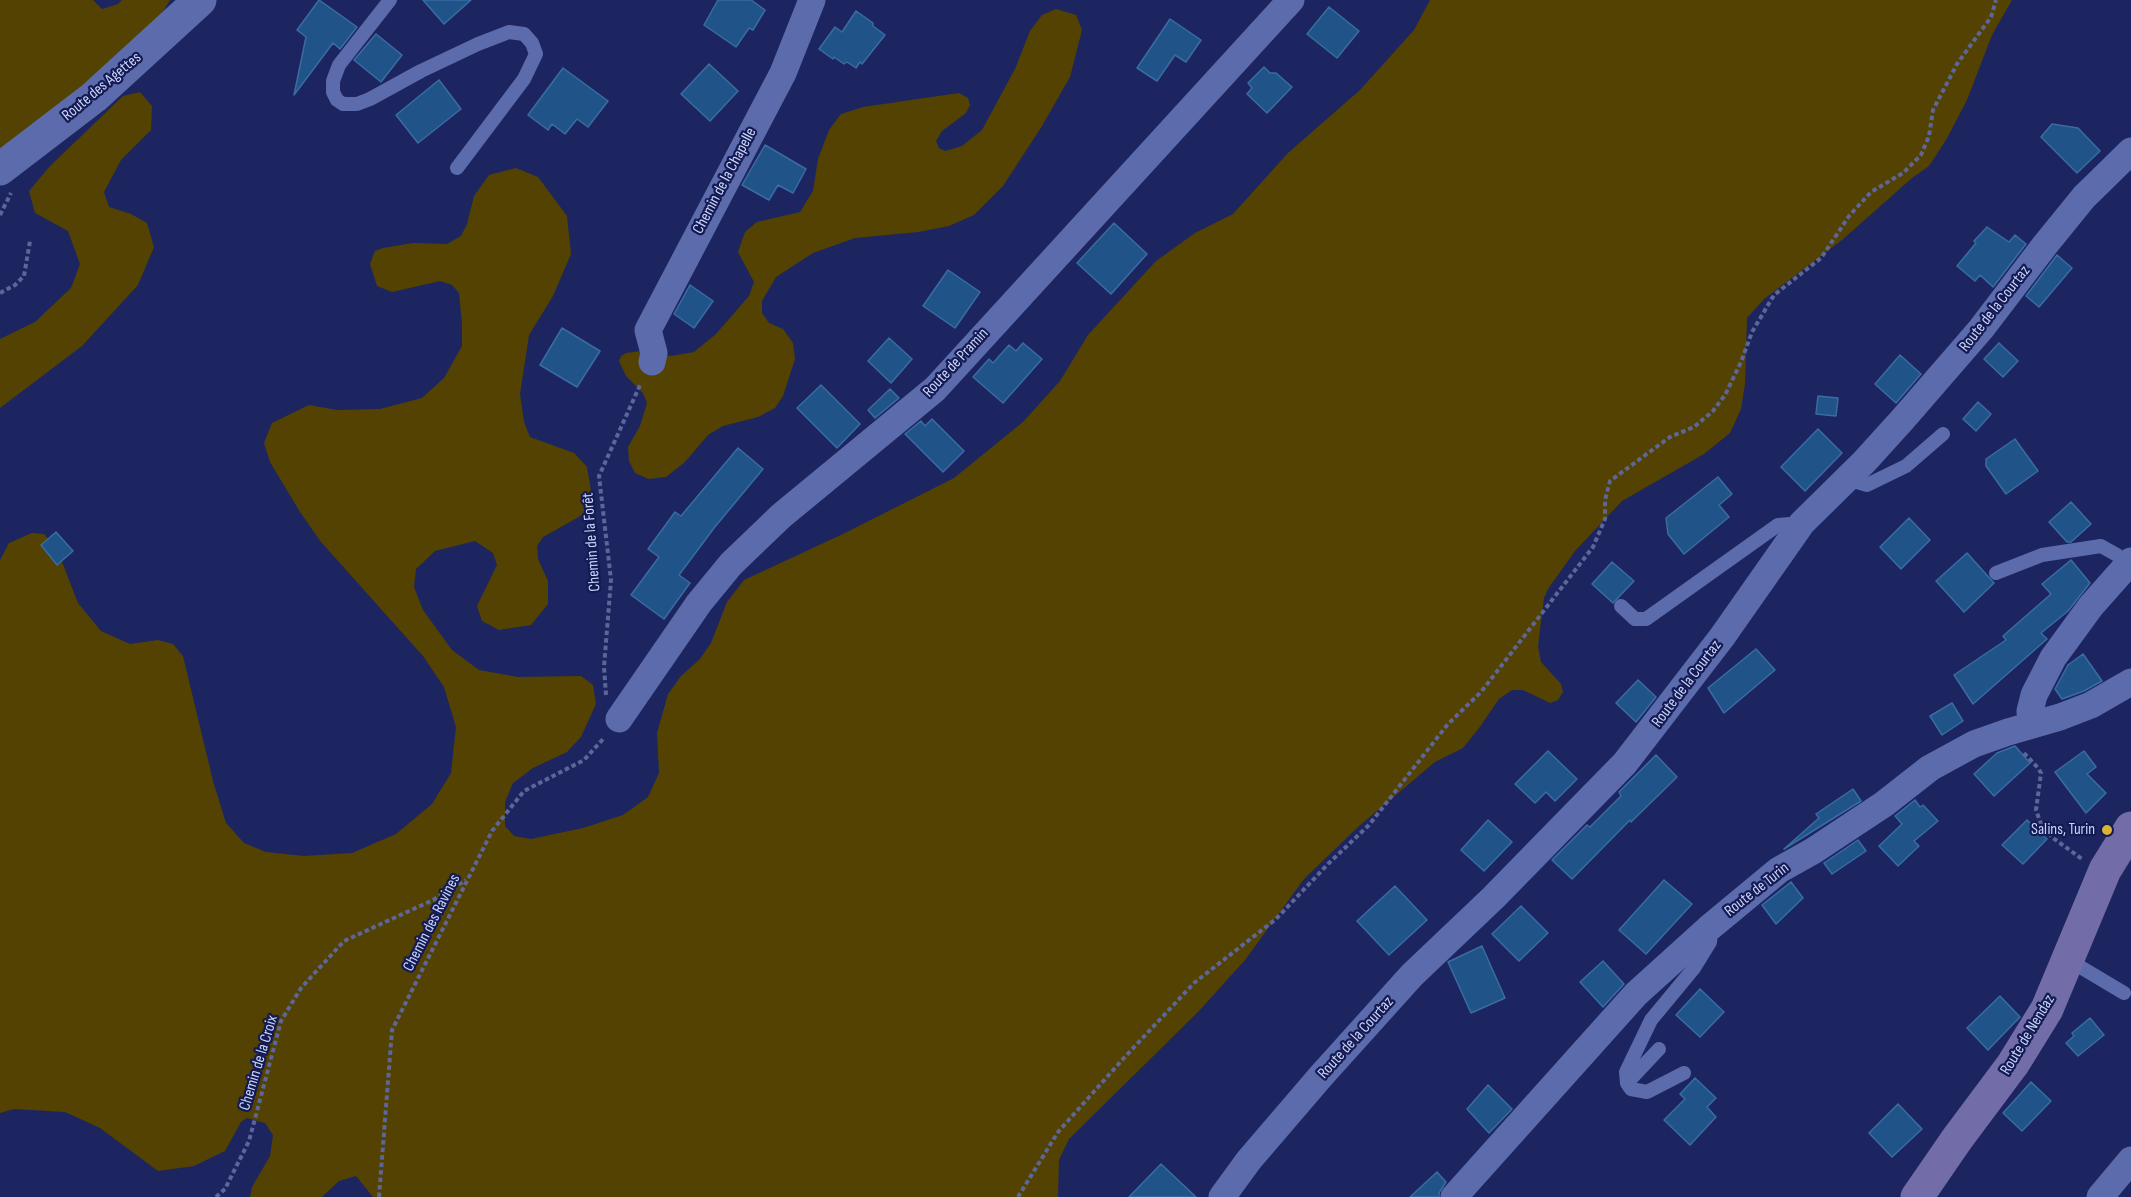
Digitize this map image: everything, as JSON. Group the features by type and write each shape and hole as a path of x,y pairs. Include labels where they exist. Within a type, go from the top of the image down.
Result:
{"main road":[{"name":"Route de Nendaz","path":"1917,1197 2013,1064 2047,1010 2105,870 2131,828"}],"street":[{"name":"Route des Agettes","path":"0,169 94,97 200,0"},
{"name":"Chemin de la Chapelle","path":"652,362 654,353 648,330 783,73 812,0"},
{"name":"Route de Pramin","path":"613,709 731,564 781,516 935,389 1291,0"},
{"name":"Route de la Courtaz","path":"1222,1197 1249,1160 1306,1093 1412,975 1493,897 1632,756 1722,637 1802,523 1903,419 1981,329 2084,197 2131,151"},
{"path":"2025,736 2034,695 2053,658 2091,606 2129,563"},
{"name":"Route de Turin","path":"1454,1197 1636,994 1709,928 1779,870 1813,851 1877,809 1929,768 1974,744 2025,736 2060,717 2091,705 2131,682"},
{"path":"2100,1197 2131,1160"}],"lane":[{"path":"390,0 339,65 333,81 333,92 337,100 343,104 357,104 370,99 421,71 509,32 524,34 532,43 536,54 524,79 457,168"},
{"path":"1846,479 1867,485 1906,466 1943,434"},
{"path":"1621,606 1635,619 1646,619 1778,525 1802,523"},
{"path":"1996,573 2042,555 2101,546 2129,563"},
{"path":"1684,1073 1647,1092 1631,1089 1627,1083 1626,1072 1651,1020 1694,968 1710,942 1709,928"},
{"path":"2067,959 2124,993"},
{"path":"1627,1083 1659,1048"}],"path":[{"path":"1018,1197 1025,1182 1058,1132 1123,1059 1194,983 1276,919 1369,825 1448,724 1481,692 1593,547 1605,519 1605,500 1610,481 1670,437 1694,426 1713,411 1725,395 1752,333 1774,295 1821,258 1848,216 1870,192 1903,173 1921,155 1929,136 1933,110 1957,64 1991,17 1996,0"},
{"path":"0,292 15,285 24,276 30,241"},
{"name":"Chemin de la Forêt","path":"613,709 604,667 610,580 599,476 652,362"},
{"name":"Chemin des Ravines","path":"379,1197 392,1030 492,831 524,791 584,760 613,709"},
{"path":"2025,736 2034,763 2041,773 2036,810 2041,824 2053,838 2083,859"},
{"name":"Chemin de la Croix","path":"216,1197 225,1189 249,1141 281,1021 301,988 344,942 433,900 467,879"}],"shaded area":[{"path":"0,0 93,0 102,9 118,4 122,0 170,0 149,35 0,161"},
{"path":"1430,0 2012,0 1992,35 1967,100 1929,166 1912,178 1842,240 1764,299 1747,318 1745,384 1741,409 1730,433 1704,454 1622,501 1575,551 1548,589 1544,598 1538,646 1541,662 1561,684 1563,692 1558,700 1550,703 1523,690 1512,690 1499,699 1463,748 1435,762 1358,827 1304,879 1245,960 1198,1012 1069,1139 1059,1160 1058,1197 373,1197 356,1176 339,1181 322,1197 250,1197 252,1187 270,1156 273,1135 265,1123 247,1118 241,1122 225,1151 194,1166 158,1171 100,1128 65,1112 14,1109 0,1113 0,560 9,543 32,533 44,534 57,549 78,603 101,631 130,644 158,640 173,644 183,656 213,781 226,823 244,843 266,852 304,856 352,853 396,834 432,804 451,773 456,727 444,687 423,656 321,542 270,462 264,443 272,423 309,405 337,410 380,409 422,398 444,378 462,346 459,293 452,285 440,281 392,292 377,286 370,264 375,251 413,243 447,244 461,236 467,224 474,196 489,175 516,168 538,177 567,216 571,254 553,296 529,335 520,394 524,422 530,437 574,453 587,467 592,497 584,514 543,537 537,546 538,559 548,581 548,604 531,625 499,630 482,621 477,606 497,565 493,553 475,541 435,551 416,569 414,587 423,610 452,650 479,670 518,677 581,676 593,685 596,704 581,737 567,752 533,768 513,783 505,802 505,826 514,836 531,839 583,828 623,815 648,797 659,773 657,733 668,694 681,676 700,659 711,643 727,602 744,580 843,534 954,478 1023,422 1060,381 1088,335 1156,261 1195,233 1233,214 1288,153 1360,90 1414,30"},
{"path":"1056,9 1076,15 1082,30 1070,77 1042,126 1003,186 974,215 949,226 918,232 855,238 813,253 776,277 762,301 762,313 769,323 783,329 793,343 795,359 783,396 775,408 758,417 723,426 708,435 685,462 666,477 649,479 635,473 629,461 628,447 640,426 647,403 643,393 626,376 619,361 621,356 641,351 671,356 694,352 716,334 749,296 754,282 738,252 745,232 757,222 800,212 813,191 818,159 829,130 841,114 863,107 959,93 968,98 970,105 966,113 942,131 936,141 939,148 945,151 962,146 982,130 1015,69 1030,31 1042,15"},
{"path":"140,92 152,106 151,130 121,160 104,192 109,207 131,214 147,223 154,247 138,285 82,346 0,408 0,339 35,322 71,288 80,264 68,231 35,213 29,191 50,166 123,96"}],"building":[{"path":"319,0 357,27 340,49 333,43 294,95 306,37 297,30"},
{"path":"423,0 471,0 444,24"},
{"path":"718,0 751,0 765,10 753,30 749,28 736,47 704,25"},
{"path":"1329,7 1359,31 1337,58 1307,34"},
{"path":"856,11 885,35 862,64 860,62 856,68 847,62 844,64 834,57 833,59 819,49 835,27 842,32"},
{"path":"1170,19 1201,40 1186,62 1175,55 1157,81 1137,68"},
{"path":"376,34 402,55 381,82 354,60"},
{"path":"709,64 738,91 710,121 681,94"},
{"path":"1264,67 1270,73 1276,73 1292,87 1267,113 1247,94 1252,88 1248,83"},
{"path":"563,68 608,101 588,127 577,119 565,134 552,124 548,130 528,115"},
{"path":"439,80 461,109 418,143 396,115"},
{"path":"2052,124 2078,128 2100,151 2077,173 2041,137"},
{"path":"765,145 806,169 793,193 778,185 769,200 742,185"},
{"path":"1114,223 1147,254 1111,294 1077,263"},
{"path":"1987,227 2009,242 2015,235 2026,244 1993,287 1980,275 1975,281 1957,266"},
{"path":"2057,255 2072,268 2039,307 2026,296"},
{"path":"948,270 980,292 955,328 923,306"},
{"path":"690,285 713,301 694,328 674,314"},
{"path":"562,328 600,351 577,387 540,365"},
{"path":"889,338 912,359 891,383 868,361"},
{"path":"1023,343 1042,359 1003,403 973,377 989,359 993,363 1009,345 1016,351"},
{"path":"1999,343 2018,361 2003,377 1984,359"},
{"path":"1900,355 1921,374 1896,403 1875,384"},
{"path":"821,385 860,424 837,448 797,408"},
{"path":"890,389 899,398 875,418 868,410"},
{"path":"1818,396 1838,398 1836,416 1816,414"},
{"path":"1978,402 1991,414 1976,431 1963,419"},
{"path":"932,419 964,451 943,472 905,434 921,421 925,426"},
{"path":"1818,429 1842,453 1805,491 1781,467"},
{"path":"2015,439 2038,471 2006,494 1986,466 1986,459"},
{"path":"738,448 763,469 679,575 690,583 664,619 631,595 659,557 648,549 675,512 681,516"},
{"path":"1718,477 1732,494 1719,505 1729,517 1684,554 1668,534 1666,518"},
{"path":"2071,502 2091,524 2071,542 2067,542 2049,522"},
{"path":"1909,518 1930,540 1901,569 1880,547"},
{"path":"56,532 73,551 57,565 41,545"},
{"path":"1967,553 1994,583 1964,612 1936,581"},
{"path":"2071,560 2090,583 2068,611 2041,633 2047,639 1973,704 1954,675 2006,640 2003,636 2051,594 2042,584"},
{"path":"1612,562 1634,581 1613,603 1592,584"},
{"path":"1756,649 1775,670 1724,713 1708,688"},
{"path":"2083,654 2102,681 2062,699 2055,689 2068,665"},
{"path":"1638,680 1656,697 1636,722 1616,703"},
{"path":"1952,703 1963,721 1942,735 1930,716"},
{"path":"2015,746 2030,763 1994,796 1974,774 1997,753"},
{"path":"1548,751 1577,779 1555,801 1546,792 1535,803 1515,784"},
{"path":"2084,751 2096,767 2087,774 2106,793 2086,813 2055,772"},
{"path":"1656,755 1677,777 1631,822 1630,820 1572,879 1552,860 1587,825 1590,827 1621,796 1619,792"},
{"path":"1853,789 1861,801 1784,849 1819,818 1816,814"},
{"path":"1915,800 1938,821 1914,841 1919,846 1898,866 1879,846 1902,824 1895,816"},
{"path":"1488,820 1512,842 1484,871 1461,850"},
{"path":"2027,820 2047,839 2023,864 2002,845"},
{"path":"1858,840 1866,851 1832,874 1824,863"},
{"path":"1664,880 1692,904 1646,954 1619,930"},
{"path":"1791,882 1803,898 1776,924 1762,905"},
{"path":"1395,886 1427,920 1389,955 1357,921"},
{"path":"1521,906 1548,933 1519,961 1492,934"},
{"path":"1482,946 1505,998 1471,1013 1448,962"},
{"path":"1603,961 1624,984 1603,1007 1580,982"},
{"path":"1700,989 1724,1012 1700,1037 1676,1015"},
{"path":"2000,996 2020,1017 1988,1050 1967,1028"},
{"path":"2090,1018 2104,1035 2078,1056 2066,1043 2074,1036 2072,1033"},
{"path":"1695,1078 1716,1098 1707,1107 1716,1117 1690,1145 1664,1120 1685,1099 1680,1094"},
{"path":"2031,1082 2051,1101 2022,1131 2003,1113"},
{"path":"1488,1085 1512,1109 1489,1133 1467,1109"},
{"path":"1898,1104 1922,1129 1892,1157 1869,1133"},
{"path":"1161,1164 1196,1197 1129,1197"},
{"path":"1437,1172 1446,1182 1439,1197 1410,1197"}],"place":[{"name":"Salins, Turin","path":"2107,830"}]}
